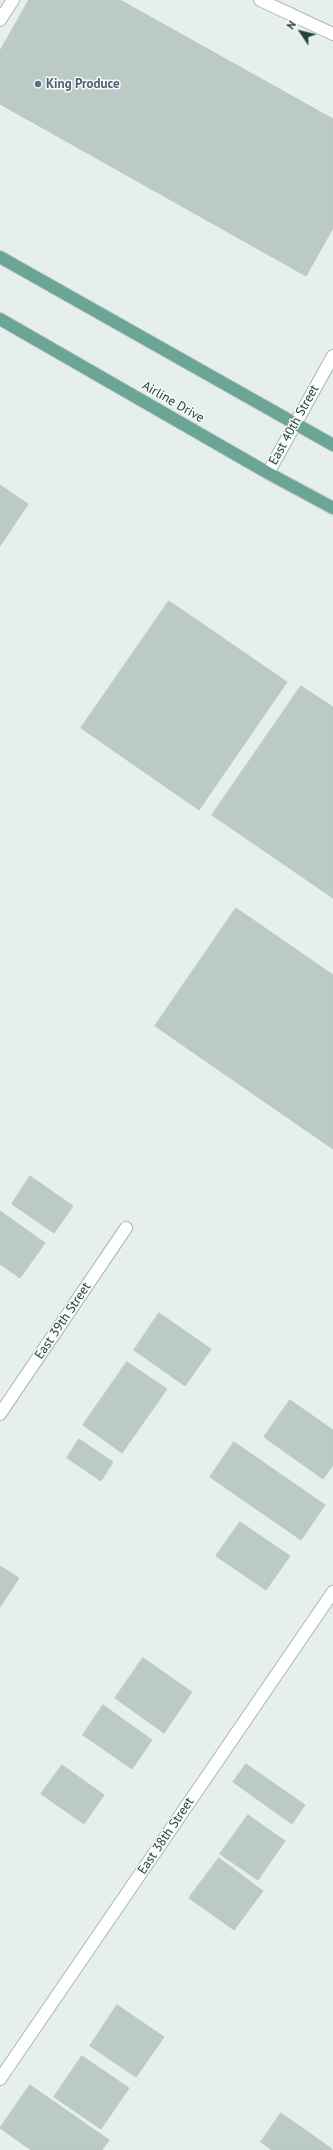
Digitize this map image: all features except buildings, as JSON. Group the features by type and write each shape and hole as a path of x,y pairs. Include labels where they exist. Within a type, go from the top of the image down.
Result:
{"main road":[{"path":"0,257 333,445"},
{"name":"Airline Drive","path":"0,319 268,473 333,508"}],"street":[{"path":"0,20 13,0"},
{"path":"260,0 333,34"},
{"name":"East 40th Street","path":"268,473 333,356"},
{"name":"East 39th Street","path":"0,1414 126,1228"},
{"name":"East 38th Street","path":"0,2079 333,1592"}],"place":[{"name":"King Produce","path":"38,84"}]}
